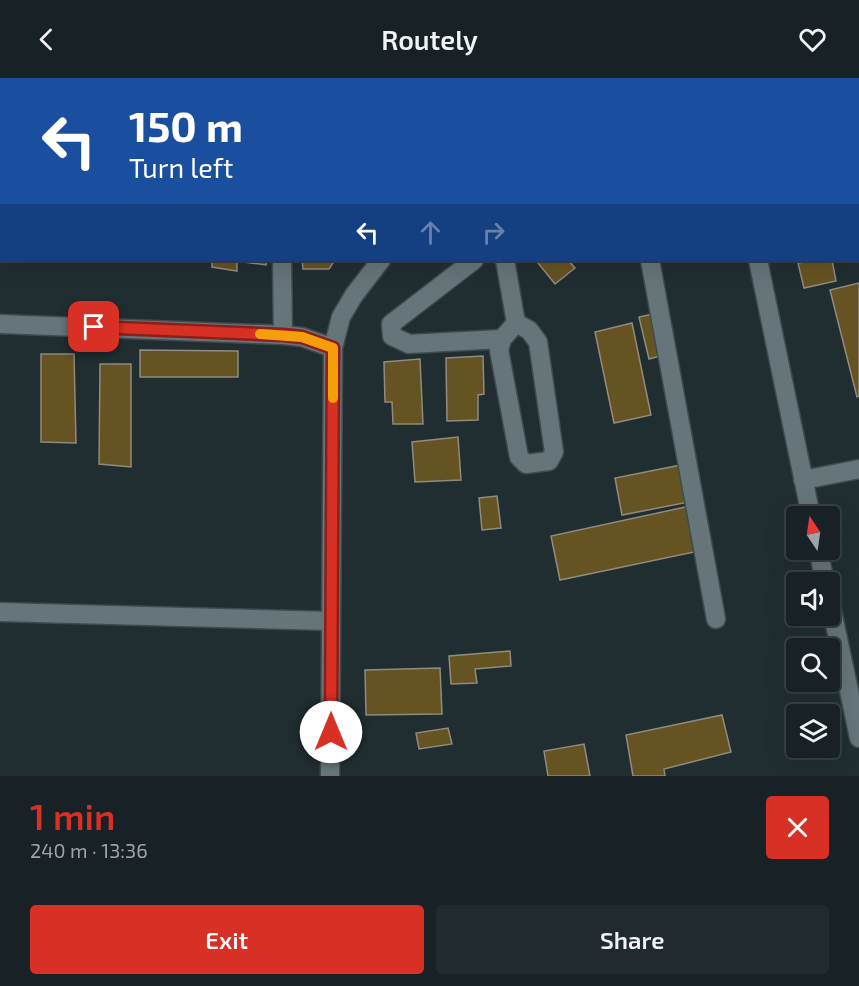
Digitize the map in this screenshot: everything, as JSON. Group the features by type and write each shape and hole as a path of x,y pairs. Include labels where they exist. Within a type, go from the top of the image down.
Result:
{"street":[{"path":"282,261 283,335"},
{"path":"330,776 333,348 341,317 379,261"},
{"path":"473,261 391,324 392,336 409,344 502,339"},
{"path":"505,261 516,322 529,330 538,342 554,452 549,461 526,464 519,457 499,350 502,339 516,322"},
{"path":"650,261 716,619"},
{"path":"758,261 809,506"},
{"path":"0,324 283,335 302,337 333,348"},
{"path":"803,480 859,468"},
{"path":"0,612 331,621"},
{"path":"835,626 859,738"}],"building":[{"path":"212,261 237,261 237,271 212,267"},
{"path":"237,261 267,261 266,265"},
{"path":"302,261 334,261 329,269 303,269"},
{"path":"569,261 575,268 555,284 538,263"},
{"path":"832,261 836,281 804,288 798,263"},
{"path":"859,283 859,396 857,397 830,290"},
{"path":"653,314 660,356 649,359 639,317"},
{"path":"632,323 651,415 614,423 595,332"},
{"path":"140,350 238,351 238,377 140,377"},
{"path":"41,354 74,354 76,443 41,442"},
{"path":"483,356 484,394 478,395 478,420 447,421 446,358"},
{"path":"420,359 423,424 393,424 392,402 385,402 384,362"},
{"path":"100,364 131,364 131,467 99,464"},
{"path":"458,437 461,480 415,482 412,442"},
{"path":"681,465 689,502 622,515 615,478"},
{"path":"497,496 501,528 482,530 479,498"},
{"path":"690,506 699,551 560,580 551,536"},
{"path":"510,651 511,666 475,669 477,683 451,684 449,656"},
{"path":"440,668 442,714 366,715 365,670"},
{"path":"722,715 731,752 664,769 665,776 633,776 626,735"},
{"path":"448,728 452,744 419,749 416,733"},
{"path":"584,744 590,776 548,776 544,751"}],"slow traffic":[{"path":"260,334 302,337 333,348 333,398"}],"route":[{"path":"94,327 283,335 302,337 333,348 331,732"}]}
